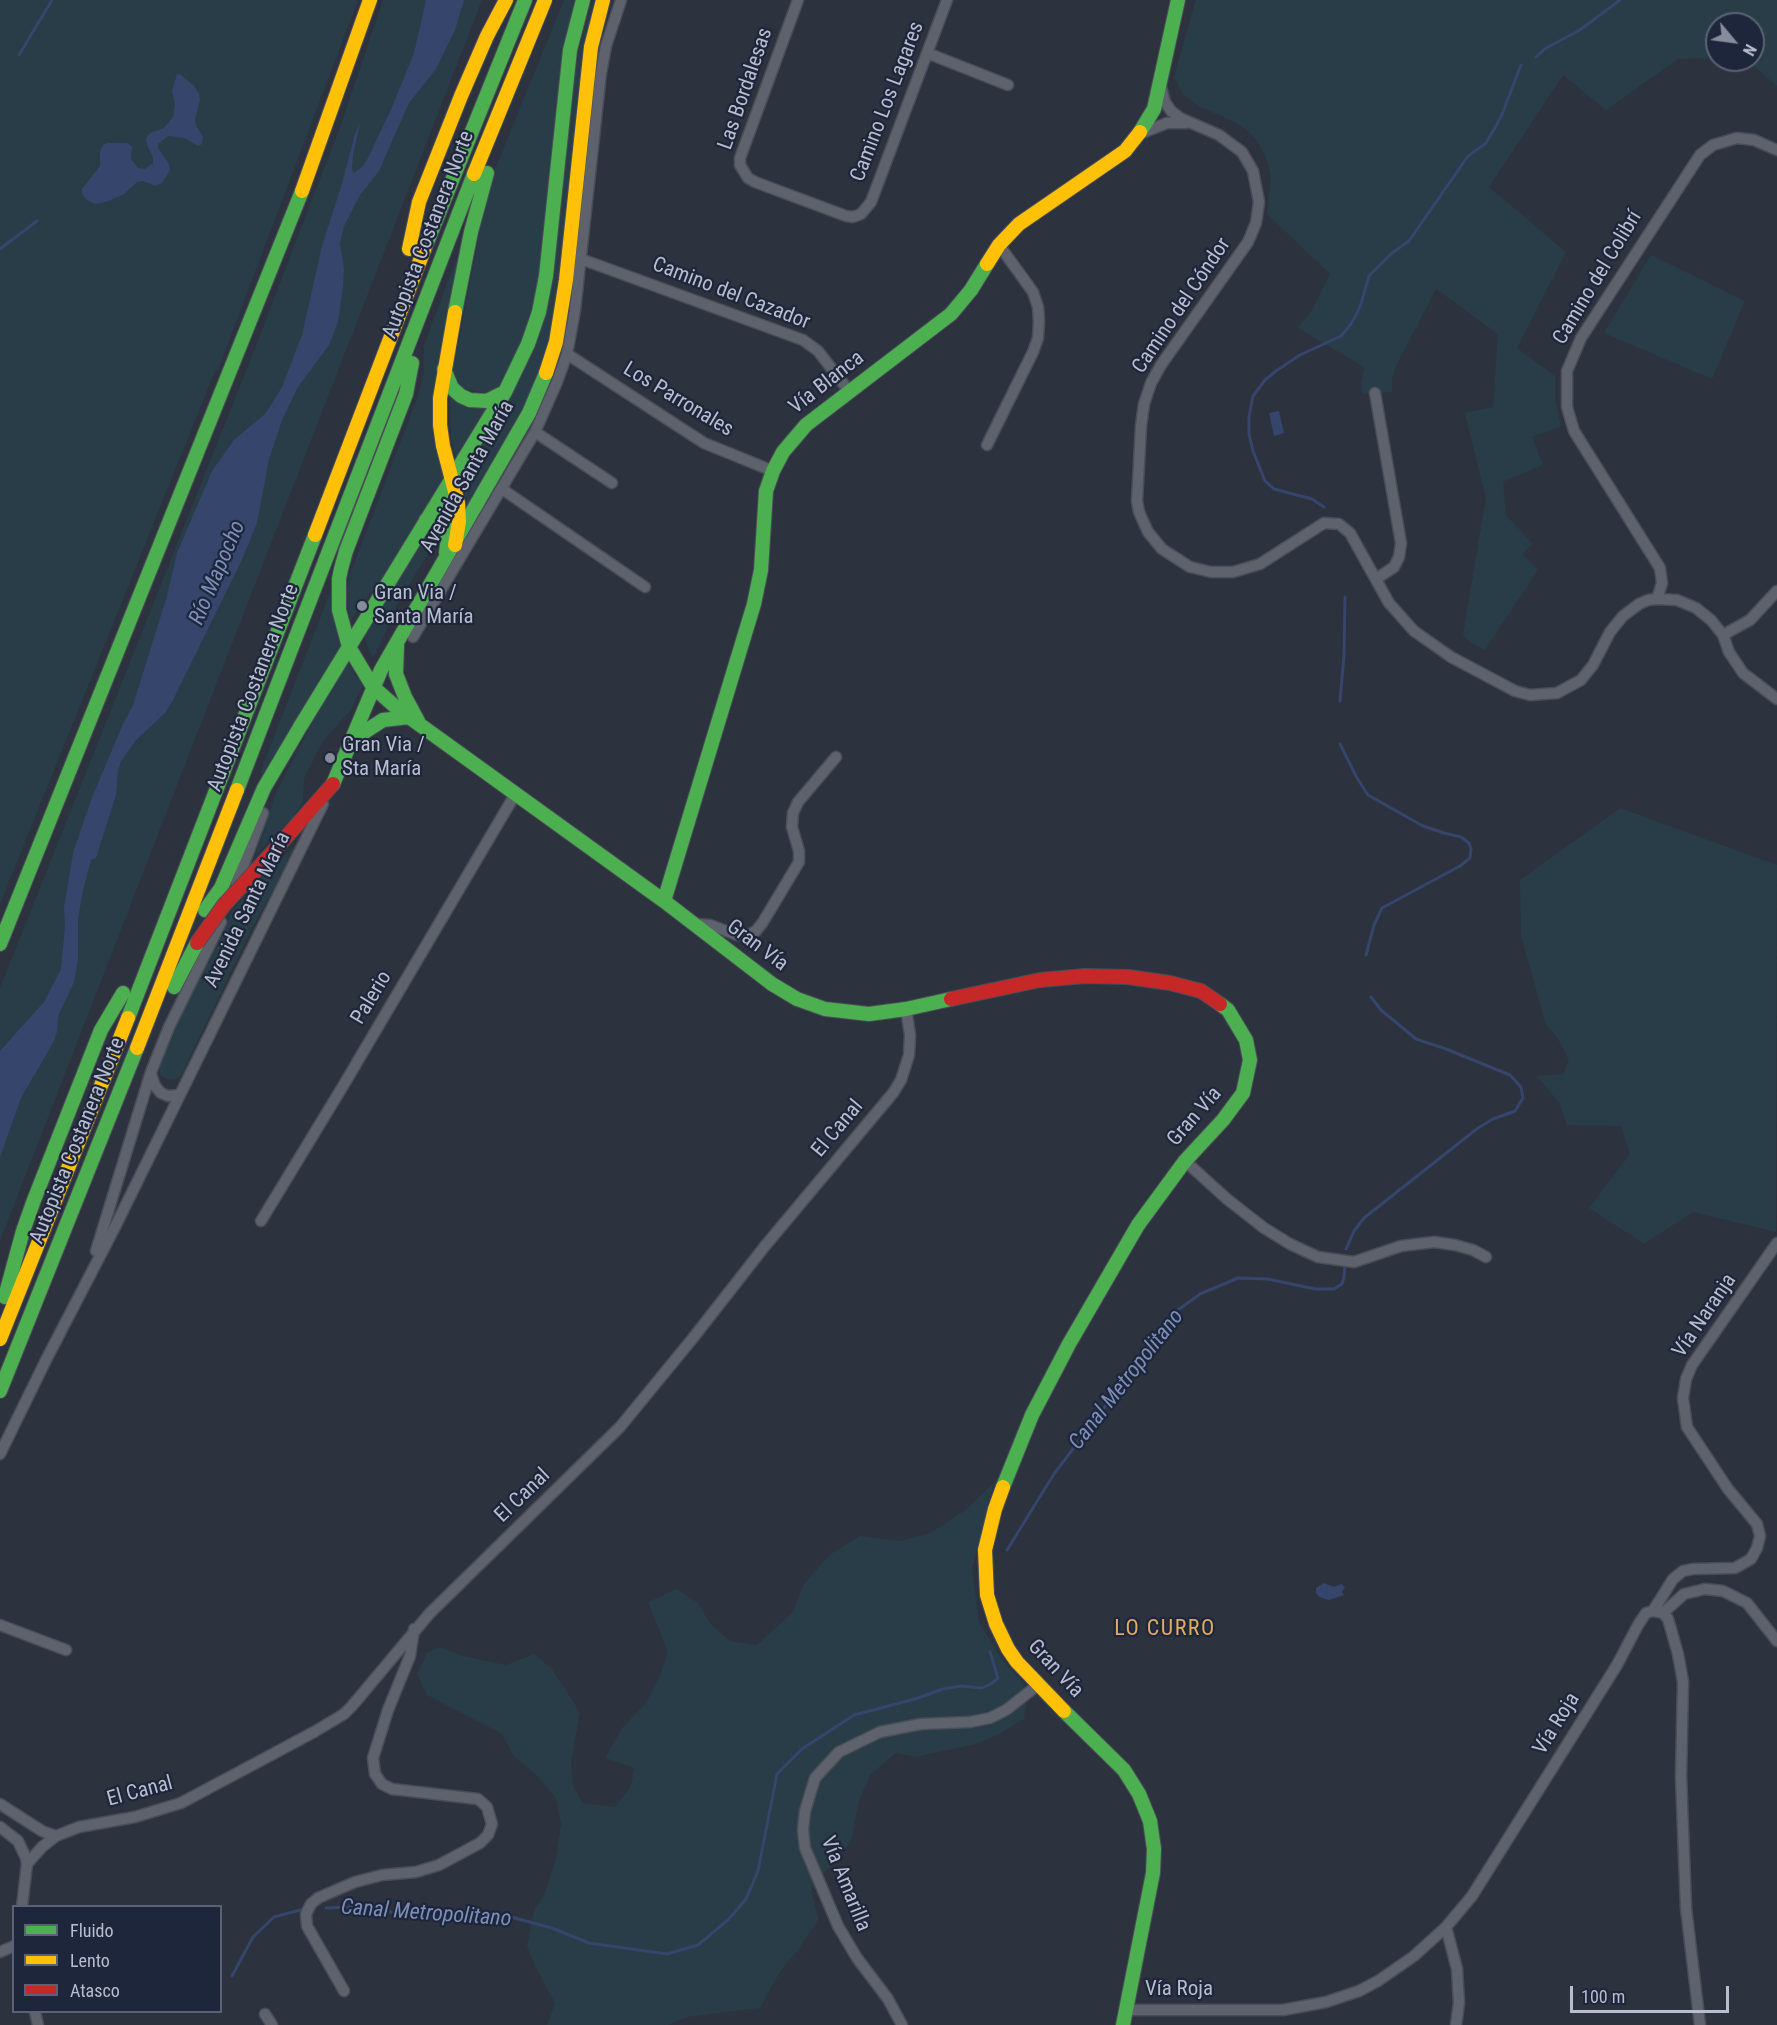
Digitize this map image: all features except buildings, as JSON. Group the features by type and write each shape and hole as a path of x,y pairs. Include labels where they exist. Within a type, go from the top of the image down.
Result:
{"main road":[{"path":"0,944 313,164 370,0"},
{"path":"410,249 414,218 423,193 461,96 487,36 506,0"},
{"name":"Autopista Costanera Norte","path":"0,1339 160,937 453,175 525,0"},
{"name":"Autopista Costanera Norte","path":"0,1391 137,1048 477,167 545,0"},
{"name":"Avenida Santa María","path":"300,727 505,392 528,344 539,312 544,285 570,50 583,0"},
{"name":"Avenida Santa María","path":"333,784 373,687 397,641 530,413 543,382 556,342 568,260 591,47 603,0"},
{"name":"Vía Blanca","path":"664,901 754,604 761,570 764,502 773,471 783,452 796,435 849,391 951,314 971,290 999,245 1019,224 1125,151 1140,135 1154,109 1178,0"},
{"path":"455,545 459,513 457,494 447,464 440,425 440,398 444,369 484,180 529,39"},
{"name":"Gran Vía","path":"412,363 406,394 346,551 339,579 339,610 349,647 373,687 414,720 664,901 772,984 797,999 825,1009 854,1014 885,1013 1018,984 1085,976 1128,977 1170,982 1191,987 1211,996 1228,1010 1241,1029 1248,1049 1249,1071 1243,1093 1185,1161 1138,1225 1050,1380 1015,1455 988,1531 985,1566 991,1610 1008,1649 1038,1685 1124,1770 1140,1794 1150,1821 1154,1849 1153,1873 1123,2025"},
{"path":"444,369 452,388 470,400 487,401 505,392"},
{"path":"426,520 439,519 446,525 448,537 445,562"},
{"name":"Gran Vía","path":"397,641 396,674 414,720"},
{"path":"352,740 383,720 414,720"},
{"path":"205,910 226,877 264,788 300,727"},
{"path":"137,1048 152,1027 198,943 224,905 333,784"},
{"path":"0,1316 23,1231 34,1200 102,1030 123,993"}],"street":[{"name":"Avenida Santa María","path":"413,637 535,432 549,404 567,354 581,260 601,73 606,46 621,0"},
{"name":"Las Bordalesas","path":"798,0 740,158 740,165 747,177 754,182 846,216 861,214"},
{"name":"Camino Los Lagares","path":"861,214 871,202 947,0"},
{"path":"927,53 1008,85"},
{"name":"Camino del Cóndor","path":"1161,80 1161,91 1172,111 1188,123 1219,135 1242,152 1256,181 1258,212 1248,242 1186,327 1156,374 1147,393 1141,426 1137,501 1143,522 1155,541 1180,562 1201,570 1222,573 1243,570 1260,564 1324,524 1334,522 1347,530 1397,614 1422,638 1450,657 1515,691 1539,696 1557,693 1581,680 1593,665 1604,641 1616,624 1639,604 1657,598"},
{"name":"Camino del Cóndor","path":"1140,135 1167,123 1188,123"},
{"name":"Camino del Colibrí","path":"1657,598 1662,583 1660,568 1579,443 1571,425 1566,394 1570,359 1581,338 1700,155 1713,145 1737,138 1754,140 1777,150"},
{"path":"987,445 1038,338 1038,308 1033,292 999,245"},
{"name":"Camino del Cazador","path":"581,260 802,340 818,351 849,391"},
{"name":"Los Parronales","path":"567,354 704,443 773,471"},
{"path":"1374,393 1401,543 1399,557 1394,567 1376,579"},
{"path":"535,432 612,483"},
{"path":"502,489 645,587"},
{"path":"1723,635 1750,620 1777,591"},
{"path":"1657,598 1677,600 1696,608 1712,620 1723,635 1729,652 1743,673 1777,699"},
{"name":"Avenida Santa María","path":"80,1293 103,1232 151,1072 169,1027 224,916 271,793 300,727"},
{"path":"691,923 710,925 737,935 756,931 799,862 799,851 792,827 793,813 798,802 836,757"},
{"name":"Avenida Santa María","path":"0,1454 333,784"},
{"name":"Palerio","path":"261,1221 516,793"},
{"name":"El Canal","path":"27,1864 42,1846 56,1836 79,1827 135,1817 181,1803 344,1714 415,1629 620,1427 765,1246 894,1093 909,1055 910,1035 906,1009"},
{"path":"151,1072 152,1082 158,1090 168,1096 180,1095"},
{"path":"1185,1161 1264,1228 1318,1257 1354,1262 1401,1246 1434,1242 1466,1248 1486,1257"},
{"name":"Vía Naranja","path":"1658,1612 1672,1579 1683,1571 1735,1568 1751,1559 1757,1548 1760,1536 1757,1524 1728,1489 1687,1427 1683,1398 1686,1379 1692,1365 1777,1244"},
{"path":"1700,2025 1686,1908 1681,1776 1683,1682 1668,1619 1658,1612 1684,1594 1706,1589 1723,1591 1747,1603 1777,1641"},
{"name":"Vía Roja","path":"1126,2010 1283,2010 1326,2002 1359,1991 1414,1956 1446,1927 1484,1879 1617,1665 1638,1625 1646,1613 1658,1612"},
{"path":"0,1625 66,1650"},
{"path":"344,1991 307,1926 306,1914 311,1904 318,1898 356,1882 382,1875 416,1872 439,1865 484,1840 492,1824 487,1807 478,1799 392,1789 382,1784 375,1774 373,1758 388,1710 410,1656 415,1629"},
{"name":"Vía Amarilla","path":"902,2025 888,1999 857,1959 838,1926 805,1848 803,1830 805,1811 815,1778 839,1752 880,1732 921,1724 970,1722 990,1718 1006,1710 1038,1685"},
{"path":"0,1804 42,1831 56,1836"},
{"path":"0,1827 18,1841 24,1852 27,1864 22,1905"},
{"path":"1446,1927 1457,1969 1459,2003 1456,2025"},
{"path":"265,2014 272,2025"}],"shaded area":[{"path":"0,0 358,0 218,370 215,371 0,904"},
{"path":"383,0 482,0 0,1241 0,988 254,351 343,119"},
{"path":"564,0 577,0 541,276 532,315 503,384 488,393 462,389 453,370 489,184"},
{"path":"593,0 596,0 586,41 557,313 538,383 468,509 461,478 522,376 545,319 550,295 571,102 580,44"},
{"path":"1196,0 1777,0 1777,86 1761,72 1765,72 1765,12 1705,12 1705,58 1678,59 1606,110 1563,75 1489,187 1566,252 1517,348 1555,376 1555,398 1561,426 1532,437 1543,465 1503,482 1506,515 1533,544 1522,554 1538,570 1485,650 1471,643 1463,635 1486,498 1465,413 1493,407 1498,334 1436,289 1396,366 1392,379 1392,392 1362,394 1364,367 1298,328 1312,310 1330,274 1267,214 1271,177 1266,158 1256,140 1247,130 1233,121 1198,106 1183,94 1174,77"},
{"path":"460,250 436,380 445,479 388,572 363,600 350,622 347,592 349,577 417,399 423,375 424,345"},
{"path":"1651,255 1745,301 1712,379 1604,333"},
{"path":"450,397 488,408 456,458 451,438"},
{"path":"432,525 436,526 441,533 393,611 386,632 372,657 363,634"},
{"path":"333,585 341,647 264,775 260,773"},
{"path":"346,658 363,686 351,710 323,741 304,779 303,801 292,819 256,854 276,793"},
{"path":"1620,808 1777,865 1776,1232 1693,1212 1644,1244 1589,1208 1630,1154 1621,1126 1567,1125 1559,1103 1537,1076 1563,1074 1569,1061 1557,1037 1546,1025 1521,935 1520,880"},
{"path":"301,837 302,839 252,928 181,1076 174,1080 166,1079 160,1074 159,1066 174,1027 217,947 231,912"},
{"path":"994,1483 972,1569 979,1622 1001,1658 1023,1683 1026,1704 1024,1719 976,1744 915,1757 896,1753 870,1775 859,1801 851,1842 811,1888 818,1920 780,1972 760,2008 687,2017 668,2025 547,2025 555,2003 527,1947 534,1910 545,1893 556,1858 561,1824 556,1798 536,1775 514,1756 502,1734 427,1695 417,1674 427,1653 440,1647 463,1656 506,1665 534,1654 552,1669 580,1712 571,1763 573,1786 583,1803 615,1807 631,1786 634,1768 605,1758 622,1728 646,1703 662,1671 668,1652 648,1602 677,1589 698,1603 710,1623 730,1641 757,1645 793,1612 803,1585 829,1555 860,1536 900,1541 930,1533 964,1511"}],"water":[{"name":"Río Mapocho","path":"426,0 464,0 455,30 436,69 409,103 379,171 360,195 344,226 340,243 344,269 338,322 329,345 298,387 282,420 269,459 257,523 241,562 172,702 165,713 136,740 121,761 116,795 96,858 91,860 83,890 78,919 78,959 74,982 58,1016 54,1041 21,1098 0,1157 0,1051 44,1002 61,969 65,926 64,908 73,853 91,800 133,705 167,596 177,553 212,471 234,440 266,413 282,387 302,335 322,246 355,134 360,123 353,155 352,170 354,173 363,166 368,158 392,107 414,53"},
{"path":"177,74 194,86 199,94 200,100 195,119 196,126 203,136 202,144 198,146 184,138 168,136 158,144 170,170 162,183 155,186 143,181 137,182 124,194 106,202 95,204 87,200 82,194 82,189 100,166 100,152 103,145 127,143 132,147 131,159 138,168 145,169 153,163 146,138 150,133 164,128 173,117 175,104 172,91"},
{"path":"1279,411 1284,433 1274,436 1269,413"},
{"path":"1324,1583 1334,1587 1341,1584 1345,1587 1342,1592 1344,1595 1329,1600 1319,1597 1316,1588"}],"waterway":[{"path":"19,55 52,0"},
{"name":"Canal Metropolitano","path":"1536,57 1546,48 1580,30 1620,0"},
{"name":"Canal Metropolitano","path":"1324,507 1312,499 1274,489 1265,481 1249,434 1253,396 1265,380 1276,371 1300,355 1341,336 1351,324 1360,307 1369,276 1392,253 1409,241 1468,156 1486,143 1501,117 1521,65"},
{"path":"0,249 37,221"},
{"name":"Canal Metropolitano","path":"1340,701 1345,597"},
{"name":"Canal Metropolitano","path":"1340,744 1368,795 1423,826 1461,837 1469,843 1471,849 1470,858 1460,866 1382,908 1374,925 1366,955"},
{"name":"Canal Metropolitano","path":"1346,1249 1354,1231 1364,1218 1478,1128 1493,1119 1515,1111 1523,1098 1521,1087 1510,1075 1416,1039 1381,1010 1371,997"},
{"name":"Canal Metropolitano","path":"1007,1550 1054,1474 1178,1310 1200,1294 1238,1278 1268,1279 1315,1289 1334,1289 1342,1284 1345,1264"},
{"name":"Canal Metropolitano","path":"326,1908 371,1906 408,1917 511,1917 552,1928 589,1943 667,1954 698,1945 729,1919 746,1899 758,1871 777,1774 802,1749 854,1715 943,1689 961,1686 982,1688 991,1684 998,1678 990,1652"},
{"name":"Canal Metropolitano","path":"232,1976 253,1937 274,1917 304,1909"}],"traffic: fast":[{"path":"424,250 525,0"},
{"path":"300,727 505,392 528,344 539,312 546,276 570,50 583,0"},
{"path":"1140,132 1154,109 1178,0"},
{"path":"455,312 471,232 487,173"},
{"path":"237,790 474,174"},
{"path":"0,944 302,191"},
{"path":"664,901 754,604 761,570 766,491 773,471 783,452 806,425 951,314 971,290 987,264"},
{"path":"349,647 339,610 341,569 406,394 412,363"},
{"path":"444,369 452,388 470,400 487,401 505,392"},
{"path":"333,784 381,670 529,413 546,373"},
{"path":"426,520 439,519 446,525 448,537 446,553"},
{"path":"128,1018 315,535"},
{"path":"397,645 396,674 418,721"},
{"path":"349,647 373,687 398,709 664,901 772,984 797,999 825,1009 869,1014 951,999"},
{"path":"352,740 383,720 409,717"},
{"path":"205,910 221,888 264,788 300,727"},
{"path":"174,987 197,943"},
{"path":"5,1297 34,1200 101,1030 123,993"},
{"path":"1003,1487 1032,1415 1069,1344 1138,1225 1185,1161 1223,1120 1243,1093 1250,1060 1246,1040 1228,1010 1220,1004"},
{"path":"0,1391 137,1048"},
{"path":"1064,1711 1124,1770 1139,1794 1150,1821 1154,1849 1153,1873 1123,2025"}],"traffic: slow":[{"path":"302,191 370,0"},
{"path":"409,249 419,202 461,96 487,36 506,0"},
{"path":"474,174 545,0"},
{"path":"546,373 556,342 566,280 591,47 603,0"},
{"path":"987,264 999,245 1019,224 1125,151 1140,132"},
{"path":"315,535 424,250"},
{"path":"455,312 440,398 440,425 458,503 459,522 455,545"},
{"path":"137,1048 237,790"},
{"path":"0,1339 128,1018"},
{"path":"1003,1487 985,1550 987,1595 996,1624 1008,1649 1017,1662 1064,1711"}],"traffic: jam":[{"path":"272,853 333,784"},
{"path":"197,943 224,905 272,853"},
{"path":"951,999 1040,980 1085,976 1128,977 1170,983 1201,991 1220,1004"}],"place":[{"name":"Gran Via / Santa María","path":"362,606"},
{"name":"Gran Via / Sta María","path":"330,758"}],"district":[{"name":"LO CURRO","path":"1165,1629"}]}
